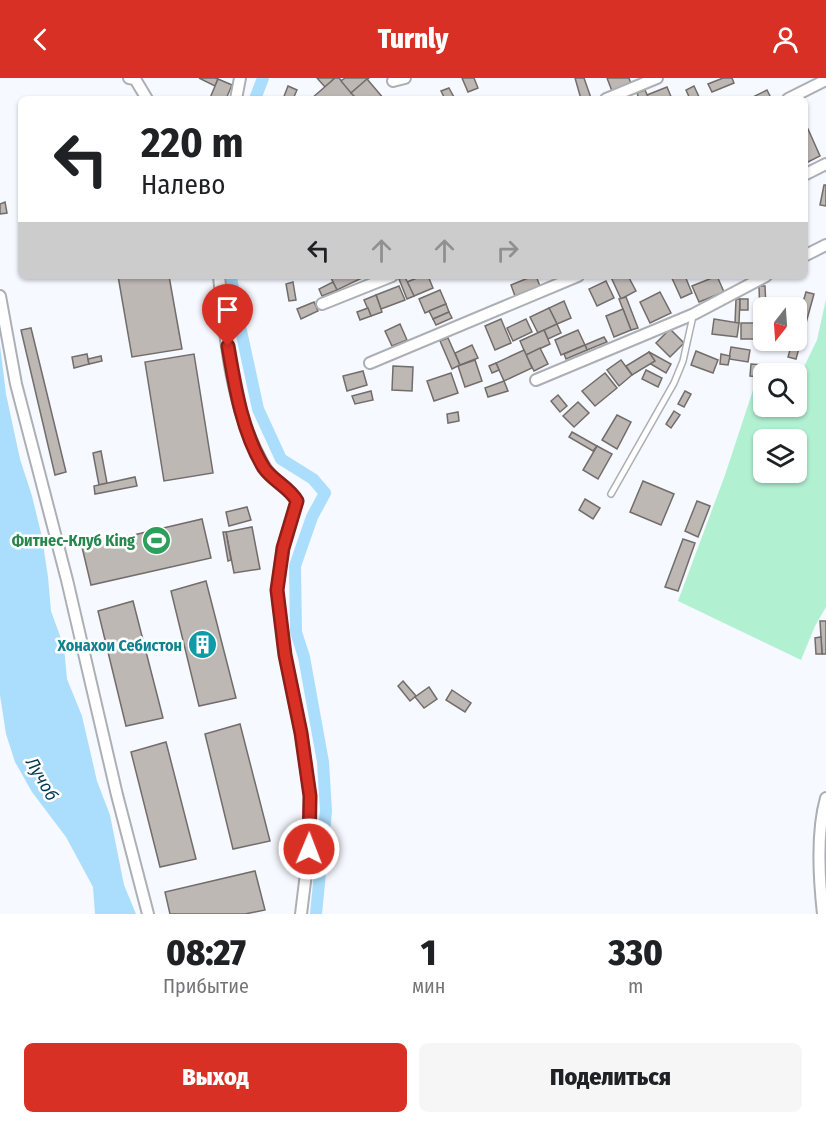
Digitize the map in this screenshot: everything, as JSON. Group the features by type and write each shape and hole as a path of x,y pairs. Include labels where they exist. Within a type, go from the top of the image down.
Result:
{"street":[{"path":"133,78 145,96"},
{"path":"237,96 240,78"},
{"path":"393,81 405,78"},
{"path":"613,96 657,78"},
{"path":"794,96 826,80"},
{"path":"808,173 826,164"},
{"path":"808,254 826,245"},
{"path":"219,279 224,328 238,401 263,466 272,478 293,494 297,501 283,548 277,590 285,655 301,733 310,796 309,849 301,914"},
{"path":"322,304 384,279"},
{"path":"370,363 571,279"},
{"path":"536,380 694,314 760,279"},
{"path":"0,296 16,384 67,580 117,795 148,914"},
{"path":"823,914 820,884 821,814 826,798"}],"lane":[{"path":"611,494 674,383 683,360 694,314"}],"green space":[{"path":"826,299 826,607 815,626 801,660 678,601 725,475 753,390 753,417 807,417 806,363 817,340"}],"water":[{"name":"Лучоб","path":"0,345 6,394 20,459 42,537 51,611 64,647 67,679 82,716 97,781 110,815 124,885 136,914 95,914 93,887 66,837 32,792 15,762 6,734 0,695"}],"building":[{"path":"199,78 215,78 218,79 215,86"},
{"path":"317,78 335,78 325,87"},
{"path":"335,78 339,78 354,96 314,96"},
{"path":"345,78 369,78 351,93 341,81"},
{"path":"462,78 474,78 478,88 468,92"},
{"path":"575,78 584,78 590,96 580,96"},
{"path":"607,78 629,78 631,84 612,91"},
{"path":"723,78 732,78 734,83 712,92 708,84"},
{"path":"218,79 232,85 227,96 211,96"},
{"path":"367,79 381,96 354,96 351,93"},
{"path":"288,86 297,90 294,96 284,96"},
{"path":"694,86 699,96 689,96 686,90"},
{"path":"667,87 671,96 648,96"},
{"path":"449,88 453,96 444,96 441,91"},
{"path":"645,90 648,96 638,96 637,93"},
{"path":"767,90 770,96 755,96"},
{"path":"808,129 820,156 808,162"},
{"path":"824,185 826,185 826,206 820,205"},
{"path":"5,202 7,213 0,214 0,204"},
{"path":"119,279 170,279 182,349 132,357"},
{"path":"332,279 360,279 337,290"},
{"path":"399,279 406,279 414,296 407,299"},
{"path":"414,279 429,279 433,288 414,296 407,282"},
{"path":"526,279 537,279 540,286 515,296 511,285"},
{"path":"612,279 630,279 636,291 621,299"},
{"path":"672,279 686,279 692,293 681,298"},
{"path":"710,279 718,279 724,292 699,302 692,286"},
{"path":"606,281 614,298 597,306 589,289"},
{"path":"293,282 296,300 289,301 286,284"},
{"path":"333,282 337,290 322,296 319,289"},
{"path":"399,286 405,300 381,309 376,295"},
{"path":"759,286 765,286 766,297 759,297"},
{"path":"440,290 446,304 425,313 419,299"},
{"path":"660,292 671,313 650,323 640,302"},
{"path":"806,292 814,294 807,319 807,297 805,297"},
{"path":"376,295 382,312 371,316 364,300"},
{"path":"626,297 638,328 631,330 619,299"},
{"path":"736,299 740,299 739,323 735,323"},
{"path":"740,299 748,299 748,310 740,310"},
{"path":"564,301 571,318 557,324 549,308"},
{"path":"314,302 318,311 301,319 297,309"},
{"path":"446,304 449,312 433,319 429,311"},
{"path":"368,308 371,316 360,320 357,312"},
{"path":"549,308 557,324 538,333 530,317"},
{"path":"623,309 631,330 614,337 606,316"},
{"path":"449,312 452,318 436,325 433,319"},
{"path":"501,319 511,343 495,350 485,326"},
{"path":"526,319 532,332 513,341 507,328"},
{"path":"714,319 739,323 737,337 712,334"},
{"path":"741,323 753,323 753,339 741,339"},
{"path":"400,324 407,340 392,346 385,331"},
{"path":"557,324 561,333 548,339 544,330"},
{"path":"31,328 66,472 55,475 21,330"},
{"path":"670,329 684,343 670,357 656,343"},
{"path":"544,330 550,344 526,355 520,341"},
{"path":"578,330 585,345 561,355 555,340"},
{"path":"604,337 607,342 587,350 585,345"},
{"path":"448,338 460,365 452,369 440,341"},
{"path":"472,345 478,358 460,365 455,353"},
{"path":"585,345 587,350 566,359 564,354"},
{"path":"731,347 750,350 748,362 729,359"},
{"path":"540,348 548,364 534,371 526,355"},
{"path":"524,350 532,368 504,381 496,363"},
{"path":"696,351 718,360 713,373 691,365"},
{"path":"790,351 798,351 796,359 788,357"},
{"path":"649,352 671,364 666,373 644,360"},
{"path":"649,352 655,361 632,375 626,366"},
{"path":"87,354 89,364 74,368 72,357"},
{"path":"194,354 213,473 164,481 145,362"},
{"path":"721,354 730,356 728,365 720,364"},
{"path":"101,356 102,361 89,364 88,359"},
{"path":"475,360 482,381 465,387 458,366"},
{"path":"621,360 632,375 619,386 607,370"},
{"path":"496,363 499,370 492,373 489,366"},
{"path":"751,364 753,364 753,376 750,376"},
{"path":"393,366 413,367 412,391 392,390"},
{"path":"646,370 662,378 658,387 642,379"},
{"path":"363,371 367,385 347,391 343,376"},
{"path":"451,373 458,393 434,401 427,381"},
{"path":"605,373 617,388 595,406 582,391"},
{"path":"504,381 508,391 488,397 485,388"},
{"path":"371,391 373,400 355,404 352,396"},
{"path":"685,391 691,394 684,407 678,404"},
{"path":"558,395 567,406 560,412 551,401"},
{"path":"578,402 589,413 574,427 563,416"},
{"path":"674,411 680,415 671,428 666,424"},
{"path":"458,412 459,421 448,423 447,414"},
{"path":"617,415 631,422 617,449 602,440"},
{"path":"572,432 597,446 593,451 569,437"},
{"path":"597,446 612,454 598,479 583,470"},
{"path":"101,451 107,483 99,485 93,453"},
{"path":"135,477 137,486 95,494 94,486"},
{"path":"643,481 674,494 661,525 630,512"},
{"path":"585,499 600,508 593,519 579,510"},
{"path":"697,501 710,506 698,537 685,531"},
{"path":"247,507 251,520 229,526 226,512"},
{"path":"202,519 211,558 91,585 82,547"},
{"path":"252,527 260,569 234,573 226,532"},
{"path":"223,532 226,532 231,560 228,561"},
{"path":"683,539 695,543 678,591 665,587"},
{"name":"Хонахои Себистон","path":"206,581 236,698 199,706 171,591"},
{"path":"133,601 163,718 126,726 98,611"},
{"path":"820,621 826,621 826,654 822,654"},
{"path":"821,637 822,654 816,654 815,638"},
{"path":"403,681 416,696 410,701 398,686"},
{"path":"429,687 437,699 424,708 415,697"},
{"path":"452,690 471,703 465,712 446,700"},
{"path":"240,724 270,841 233,849 205,734"},
{"path":"166,742 196,859 160,867 131,752"},
{"path":"255,871 265,910 245,914 170,914 165,892"}],"waterway":[{"path":"256,96 263,78"},
{"path":"231,279 258,409 281,459 313,479 325,493 312,517 295,566 296,632 304,657 323,762 326,811 316,914"}],"place":[{"name":"Фитнес-Клуб King","path":"156,540"},
{"name":"Хонахои Себистон","path":"203,645"}],"route":[{"path":"228,346 238,401 256,452 272,478 293,494 297,501 283,548 277,590 285,655 301,733 310,796 309,849"}]}
